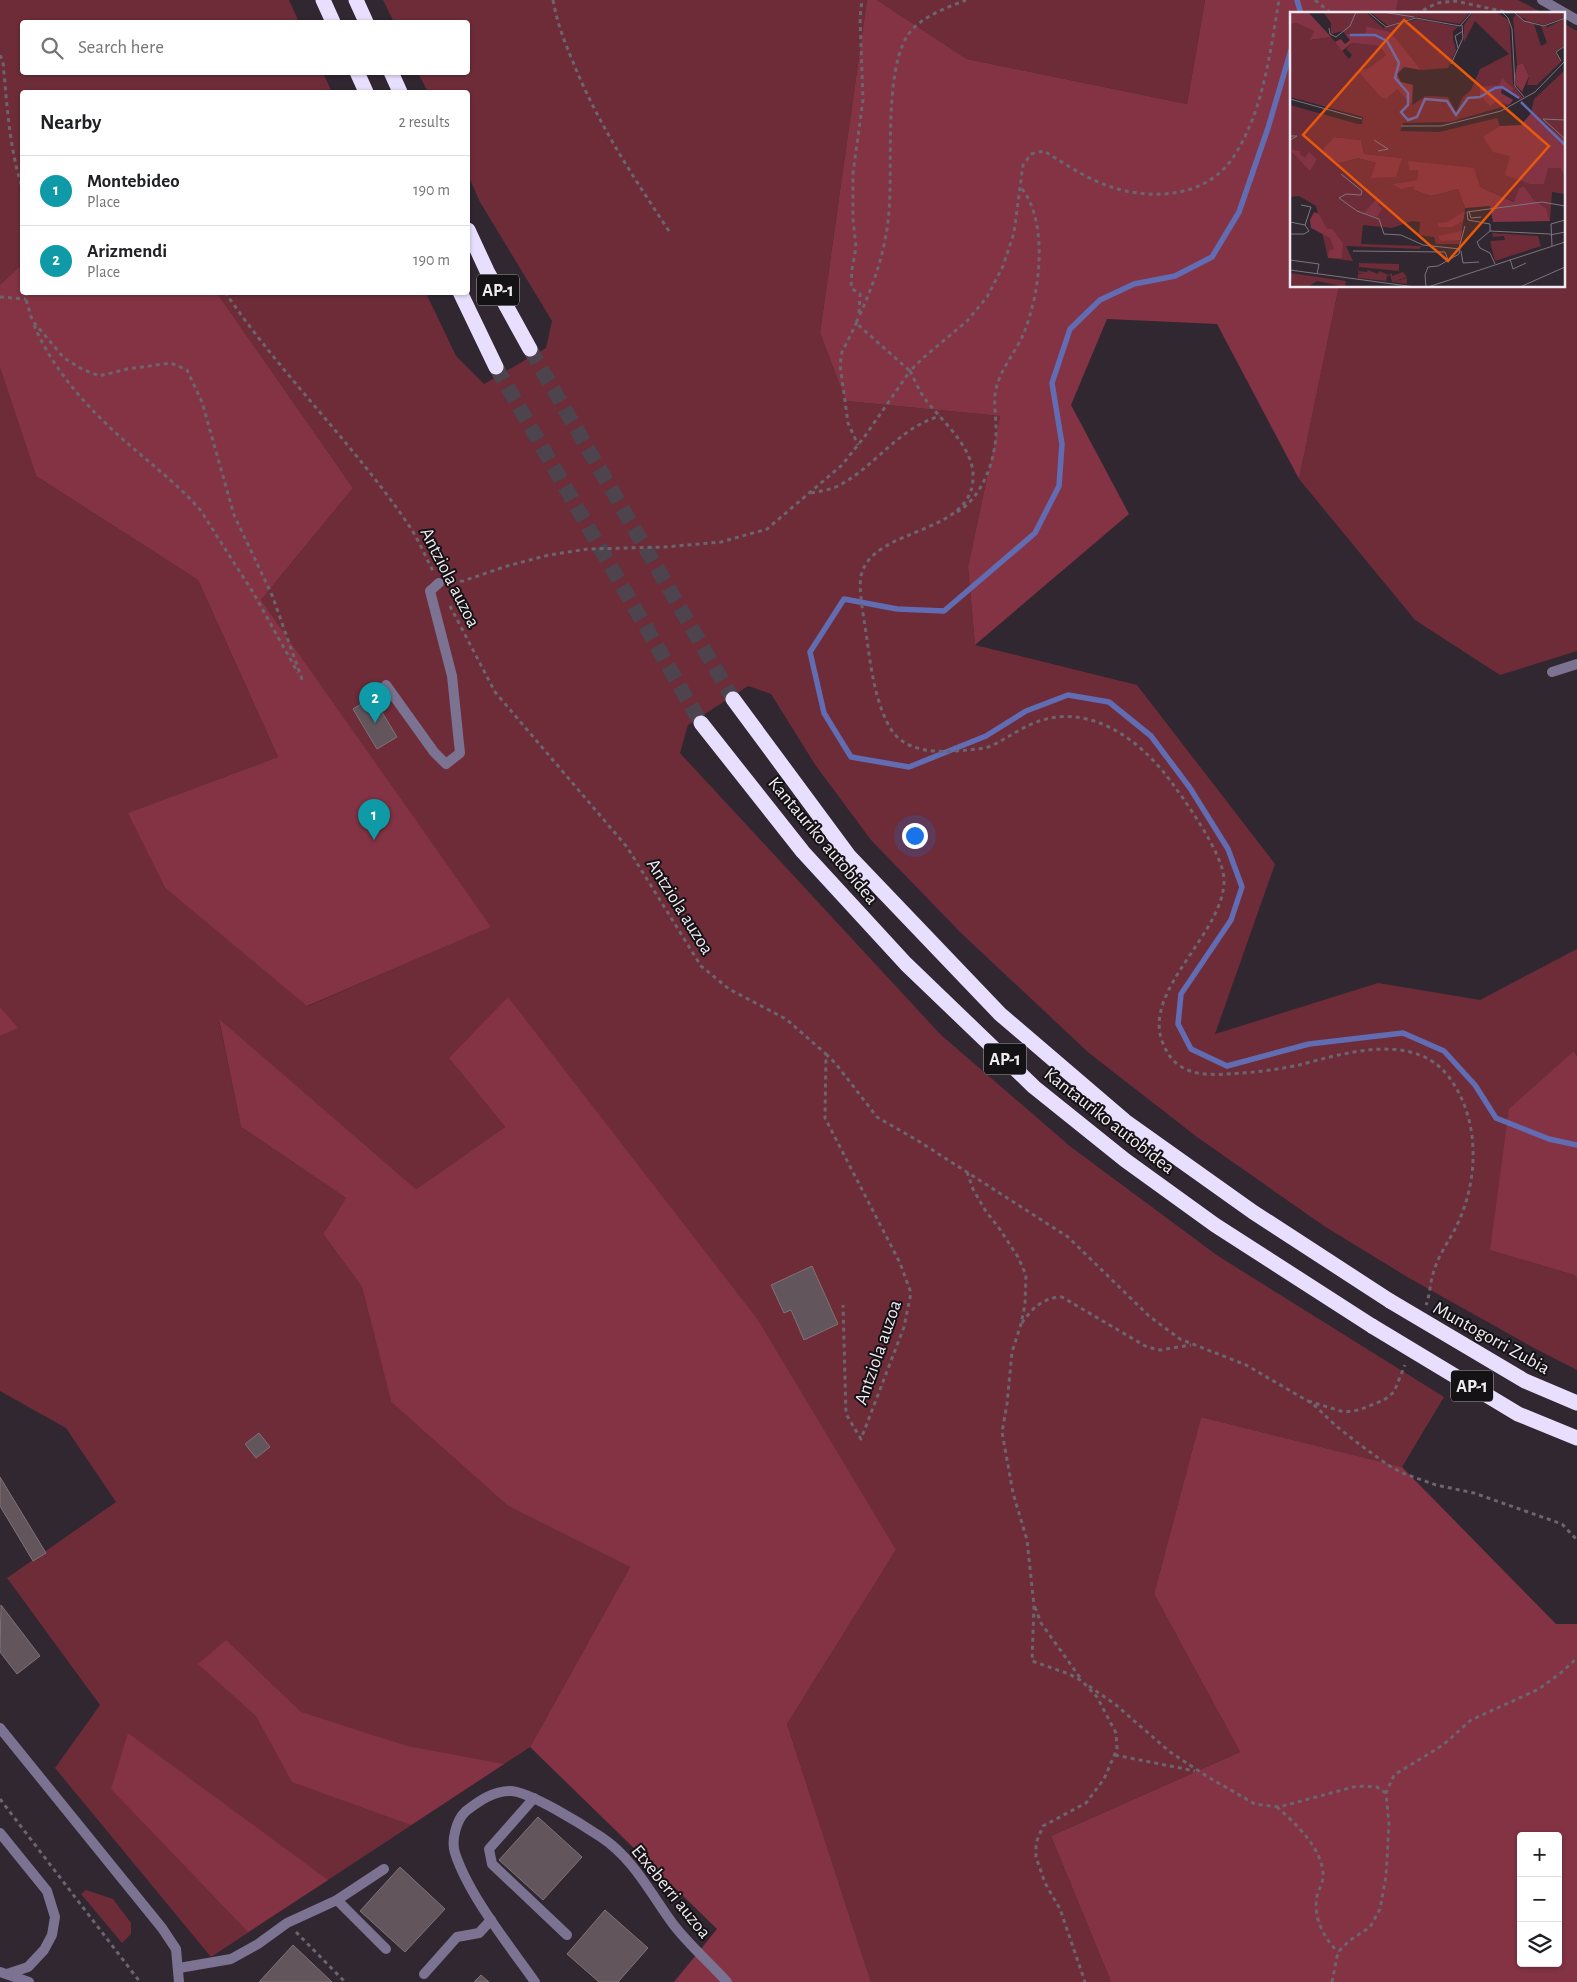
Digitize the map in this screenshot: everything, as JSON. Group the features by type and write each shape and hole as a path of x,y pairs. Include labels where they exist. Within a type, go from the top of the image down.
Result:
{"highway":[{"path":"322,0 332,20"},
{"path":"356,0 365,20"},
{"path":"358,75 365,90"},
{"path":"392,75 399,90"},
{"name":"AP-1","path":"470,234 487,271 530,348"},
{"name":"AP-1","path":"461,295 496,367"},
{"name":"Kantauriko autobidea","path":"733,699 849,856 1000,1014 1125,1121 1253,1212 1390,1301"},
{"name":"Kantauriko autobidea","path":"701,722 803,852 906,964 1034,1087 1125,1160 1215,1225 1372,1326 1518,1414 1577,1438"},
{"name":"Muntogorri Zubia","path":"1390,1301 1525,1381 1577,1403"}],"street":[{"path":"1542,0 1563,12"},
{"path":"1564,13 1577,20"},
{"path":"386,685 434,752 446,764 460,753 452,676 430,591 439,583"},
{"path":"1552,672 1577,664"},
{"path":"0,1728 162,1928 176,1950 179,1982"},
{"name":"Etxeberri auzoa","path":"535,1982 491,1920 464,1875 454,1851 455,1831 464,1814 484,1798 511,1791 534,1798 603,1838 636,1868 674,1925 728,1982"},
{"path":"534,1798 489,1849 492,1864 567,1935"},
{"path":"0,1833 47,1891 55,1917 52,1935 44,1950 28,1966 3,1973"},
{"path":"179,1968 231,1959 258,1944 287,1923 337,1900 384,1869"},
{"path":"337,1900 386,1949"},
{"path":"424,1974 457,1937 479,1932 491,1920"},
{"path":"3,1973 29,1982"}],"path":[{"path":"553,0 557,23 586,93 623,162 669,231"},
{"path":"856,323 860,310 860,294 851,288 856,247 853,219 853,173 863,100 860,18 862,0"},
{"path":"858,445 848,424 840,366 842,352 872,289 885,246 890,211 893,89 901,53 906,38 917,26 939,11 966,0"},
{"path":"439,583 463,581 549,555 588,549 666,547 721,542 766,530 842,465 910,371 967,321 987,297 1003,266 1014,233 1023,165 1031,154 1044,151 1072,168 1110,187 1153,195 1184,191 1212,180 1231,160 1247,132 1268,62 1279,0"},
{"path":"1315,0 1330,12"},
{"path":"1420,12 1436,3 1455,1 1506,12"},
{"path":"0,55 3,62 10,134 20,180"},
{"path":"1020,186 1029,196 1038,235 1036,293 1033,311 996,390 996,443 983,484 967,506 892,543 876,553 862,575 862,602 870,662 878,700 889,727 901,740 921,750 952,752 988,747 1036,722 1061,716 1100,721 1130,738 1166,776 1191,812 1223,870 1224,885 1214,915 1172,984 1163,1002 1159,1017 1158,1030 1169,1056 1188,1071 1219,1075 1267,1070 1296,1065 1350,1051 1366,1050 1406,1050 1432,1060 1444,1071 1454,1084 1469,1116 1473,1134 1473,1168 1458,1222 1441,1253 1433,1273 1426,1306"},
{"path":"26,295 32,320 44,347 102,420 178,488 201,512 254,594 303,682 272,596 234,515 202,402 187,370 171,363 99,376 82,369 64,358 32,320"},
{"name":"Antziola auzoa","path":"228,295 265,348 374,479 413,532 495,692 628,847 701,966 729,988 786,1019 826,1054 825,1118 900,1264 911,1293 904,1327 861,1440 846,1414 843,1305"},
{"path":"0,297 26,298"},
{"path":"856,323 910,371 923,396 968,455 973,473 970,497 952,515"},
{"path":"809,493 835,487 849,479 896,439 932,418 940,416"},
{"path":"826,1054 877,1117 1068,1237 1149,1316 1180,1339 1246,1365 1308,1401 1359,1444 1405,1474 1436,1485 1474,1493 1562,1524 1577,1540"},
{"path":"967,1172 985,1210 1013,1250 1026,1276 1025,1304 1012,1352 1002,1432 1013,1493 1027,1540 1034,1606 1032,1661 1069,1674 1082,1681 1116,1705 1170,1752 1255,1804 1276,1807 1357,1786 1377,1787 1386,1793"},
{"path":"1021,1324 1027,1315 1046,1300 1062,1298 1147,1347 1160,1350 1192,1344"},
{"path":"1308,1401 1344,1412 1359,1410 1384,1400 1394,1392 1406,1362"},
{"path":"1034,1606 1041,1623 1082,1681 1097,1696 1116,1733 1117,1749 1104,1779 1086,1803 1043,1826 1036,1843 1036,1857 1039,1866 1045,1883 1060,1909 1085,1982"},
{"path":"1332,1982 1338,1952 1348,1941 1370,1927 1380,1909 1386,1876 1389,1824 1386,1793 1394,1774 1442,1745 1471,1720 1539,1689 1577,1658"},
{"path":"1115,1755 1184,1767 1200,1772"},
{"path":"0,1799 140,1982"},
{"path":"1276,1807 1295,1824 1315,1850 1320,1861 1323,1882 1317,1895 1317,1919 1324,1933 1338,1952"},
{"path":"287,1923 346,1982"}],"shaded area":[{"path":"0,0 289,0 298,20 20,20 20,75 324,75 331,90 20,90 20,266 0,285"},
{"path":"383,0 867,0 820,333 846,401 1000,416 968,567 975,645 1137,685 1275,864 1215,1034 1378,983 1480,1000 1577,949 1577,1055 1574,1051 1491,1250 1574,1275 1577,1278 1577,1370 1409,1278 1324,1226 1197,1137 1089,1053 961,933 871,840 816,766 771,694 748,686 688,725 680,753 941,1035 1071,1147 1218,1256 1444,1397 1402,1467 1201,1417 1154,1594 1240,1752 1051,1836 1111,1982 871,1982 787,1724 896,1550 449,1058 505,1127 416,1189 219,1020 241,1127 346,1198 323,1234 362,1287 391,1402 508,1506 630,1567 530,1747 211,1957 55,1768 100,1705 7,1578 116,1502 66,1428 0,1391 0,368 36,476 198,580 278,757 129,813 165,888 308,1006 490,927 261,600 353,488 218,295 427,295 456,356 484,384 546,348 552,321 480,202 470,180 470,90 427,90 419,75 470,75 470,20 393,20"},
{"path":"867,0 877,0 967,59 1187,104 1205,0 1398,0 1396,12 1290,12 1290,288 1339,288 1299,479 1217,324 1107,319 1071,405 1129,514 975,645 968,567 1000,416 846,401 820,333"},
{"path":"877,0 1205,0 1187,104 967,59"},
{"path":"1398,0 1518,0 1541,12 1396,12"},
{"path":"1564,24 1577,31 1577,651 1500,675 1415,620 1299,479 1339,288 1564,288"},
{"path":"20,266 20,295 218,295 353,488 261,600 491,927 307,1006 165,888 128,813 278,757 198,580 36,476 0,368 0,285"},
{"path":"508,997 758,1320 896,1550 787,1724 871,1982 674,1982 717,1929 530,1747 630,1567 508,1506 391,1402 362,1287 323,1234 346,1198 241,1127 219,1019 416,1189 505,1127 449,1058"},
{"path":"0,1007 18,1028 0,1036"},
{"path":"1574,1051 1577,1056 1577,1278 1574,1275 1490,1250 1509,1109"},
{"path":"1201,1417 1402,1467 1556,1624 1577,1624 1577,1982 1111,1982 1051,1836 1240,1752 1154,1594"},
{"path":"226,1640 301,1712 407,1746 504,1764 411,1825 292,1782 256,1716 198,1664"},
{"path":"128,1733 328,1880 248,1932 111,1789"},
{"path":"86,1890 113,1899 131,1923 131,1934 122,1943 81,1894"}],"building":[{"path":"373,697 397,737 377,749 353,709"},
{"path":"812,1266 838,1324 804,1340 791,1310 784,1313 771,1285"},
{"path":"259,1433 270,1447 256,1458 245,1444"},
{"path":"0,1477 46,1553 33,1561 0,1506"},
{"path":"1,1605 40,1656 17,1674 0,1652"},
{"path":"538,1817 582,1857 543,1900 499,1860"},
{"path":"400,1867 445,1909 405,1952 360,1911"},
{"path":"605,1910 648,1948 618,1982 599,1982 567,1954"},
{"path":"293,1945 332,1982 259,1982"},
{"path":"481,1975 489,1982 474,1982"}],"waterway":[{"path":"1297,0 1300,12"},
{"path":"1290,53 1268,128 1239,212 1212,257 1175,276 1134,284 1100,300 1070,329 1052,383 1062,444 1059,486 1035,533 944,611 897,609 844,599 810,652 824,713 851,757 909,767 986,736 1026,711 1068,695 1109,702 1151,736 1190,788 1228,849 1242,887 1231,920 1181,994 1178,1024 1191,1049 1227,1066 1309,1044 1403,1033 1444,1051 1475,1085 1496,1118 1549,1139 1577,1145"}],"tunnel":[{"path":"530,349 733,699"},
{"path":"496,367 701,723"}],"place":[{"name":"Arizmendi","path":"375,723"},
{"name":"Montebideo","path":"374,840"}]}
